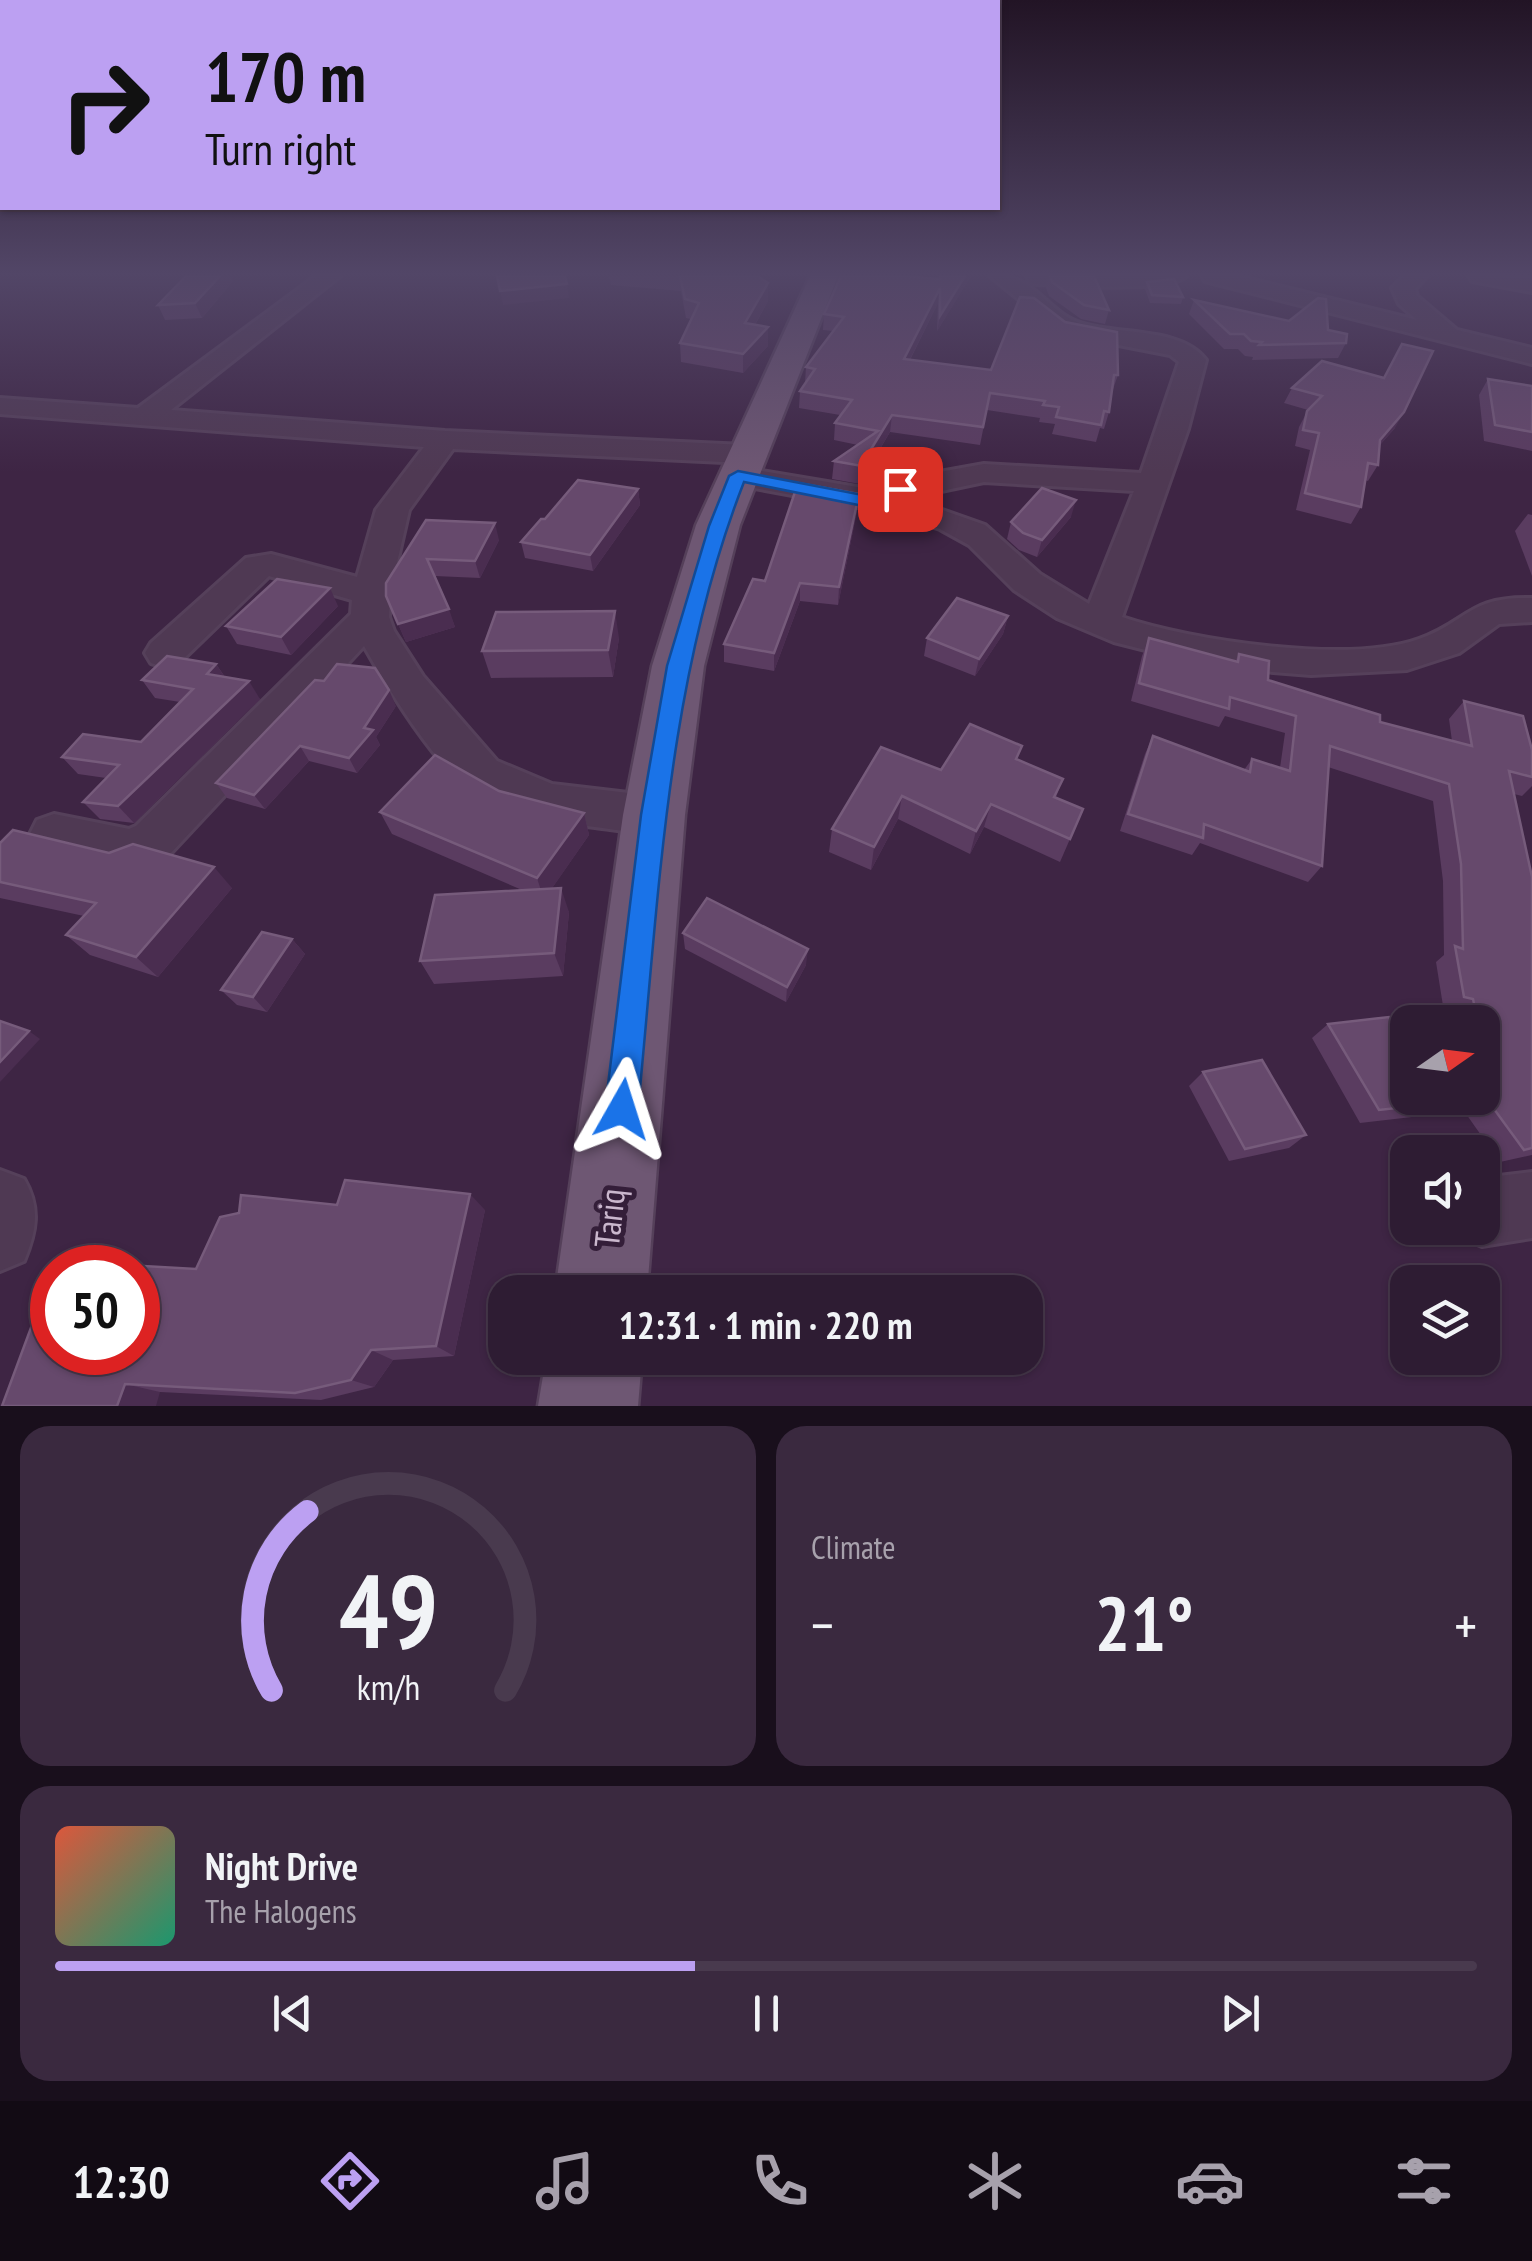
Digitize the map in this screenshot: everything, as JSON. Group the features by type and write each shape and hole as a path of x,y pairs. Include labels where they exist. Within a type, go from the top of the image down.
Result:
{"main road":[{"name":"Tariq","path":"603,1275 654,815 678,666 718,526 796,342"},
{"path":"588,1406 592,1375"}],"street":[{"path":"143,418 243,342"},
{"path":"1100,623 1153,483 1193,360 1178,349 1140,342"},
{"path":"1470,342 1532,356"},
{"path":"0,406 742,465 934,516 975,532 1032,586 1100,623 1190,650 1252,658 1329,660 1430,650 1489,611 1532,610"},
{"path":"54,834 131,850 153,840 371,605 393,510 444,440"},
{"path":"883,504 889,494 900,489 984,473 1153,483"},
{"path":"165,653 252,569 271,565 371,605 408,686 481,774 552,803 654,815"},
{"path":"0,1203 0,1237"},
{"path":"1500,1209 1532,1204"}],"building":[{"path":"681,342 754,342 743,354"},
{"path":"825,342 913,342 904,359 991,370 1002,342 1117,342 1118,375 1114,375 1109,412 1104,411 1101,425 1056,417 1059,407 1043,405 1045,401 990,393 983,427 892,415 865,459 878,462 873,468 834,461 878,431 835,423 852,400 800,391 815,369 806,367"},
{"path":"1258,342 1346,342 1259,345 1262,342"},
{"path":"1402,344 1433,351 1404,412 1380,440 1378,465 1368,463 1361,507 1305,493 1319,433 1303,430 1307,411 1322,396 1292,388 1322,361 1384,378"},
{"path":"1488,379 1532,386 1532,432 1495,425"},
{"path":"578,480 638,489 590,555 521,542 545,519"},
{"path":"798,483 859,494 839,587 800,583 774,653 724,644 753,579 765,581"},
{"path":"1042,488 1076,500 1042,540 1023,533 1011,522"},
{"path":"426,520 495,523 475,561 427,559 449,609 398,624 386,596 386,583"},
{"path":"277,579 330,588 281,637 226,626"},
{"path":"957,598 1008,616 979,659 927,638"},
{"path":"615,611 608,650 482,651 496,612"},
{"path":"1149,638 1238,662 1239,654 1269,661 1268,680 1380,715 1380,722 1472,746 1464,701 1523,716 1532,750 1532,777 1509,771 1532,877 1532,1148 1524,1150 1498,1115 1500,1005 1474,1005 1473,999 1464,997 1455,946 1463,949 1461,864 1449,784 1330,746 1322,866 1204,824 1203,838 1128,814 1153,736 1250,772 1252,759 1290,771 1296,716 1230,697 1229,709 1139,683"},
{"path":"167,656 216,664 207,674 249,681 118,806 83,802 119,765 62,757 83,734 141,742 193,689 142,680"},
{"path":"337,664 375,668 389,690 364,728 373,730 349,758 300,746 254,795 216,783 315,680 324,681"},
{"path":"970,724 1022,746 1016,759 1063,779 1054,797 1083,809 1070,839 991,804 976,831 902,796 874,847 832,829 881,747 941,770"},
{"path":"435,755 499,791 584,813 537,878 380,812"},
{"path":"13,830 109,853 133,844 214,867 136,957 66,935 96,903 0,882 0,843"},
{"path":"561,888 554,953 420,961 435,895"},
{"path":"707,898 808,949 787,987 683,933"},
{"path":"262,932 292,939 253,997 221,990"},
{"path":"1389,1017 1390,1109 1379,1110 1328,1024"},
{"path":"0,1021 29,1031 0,1062"},
{"path":"1262,1060 1306,1135 1245,1149 1203,1072"},
{"path":"345,1180 470,1194 436,1346 371,1350 351,1380 295,1393 125,1384 117,1406 2,1406 30,1330 30,1375 160,1375 160,1267 196,1269 220,1217 239,1213 241,1195 337,1205"}],"route":[{"path":"622,1109 654,815 678,666 700,583 738,476 883,504 889,494 900,489"}]}
